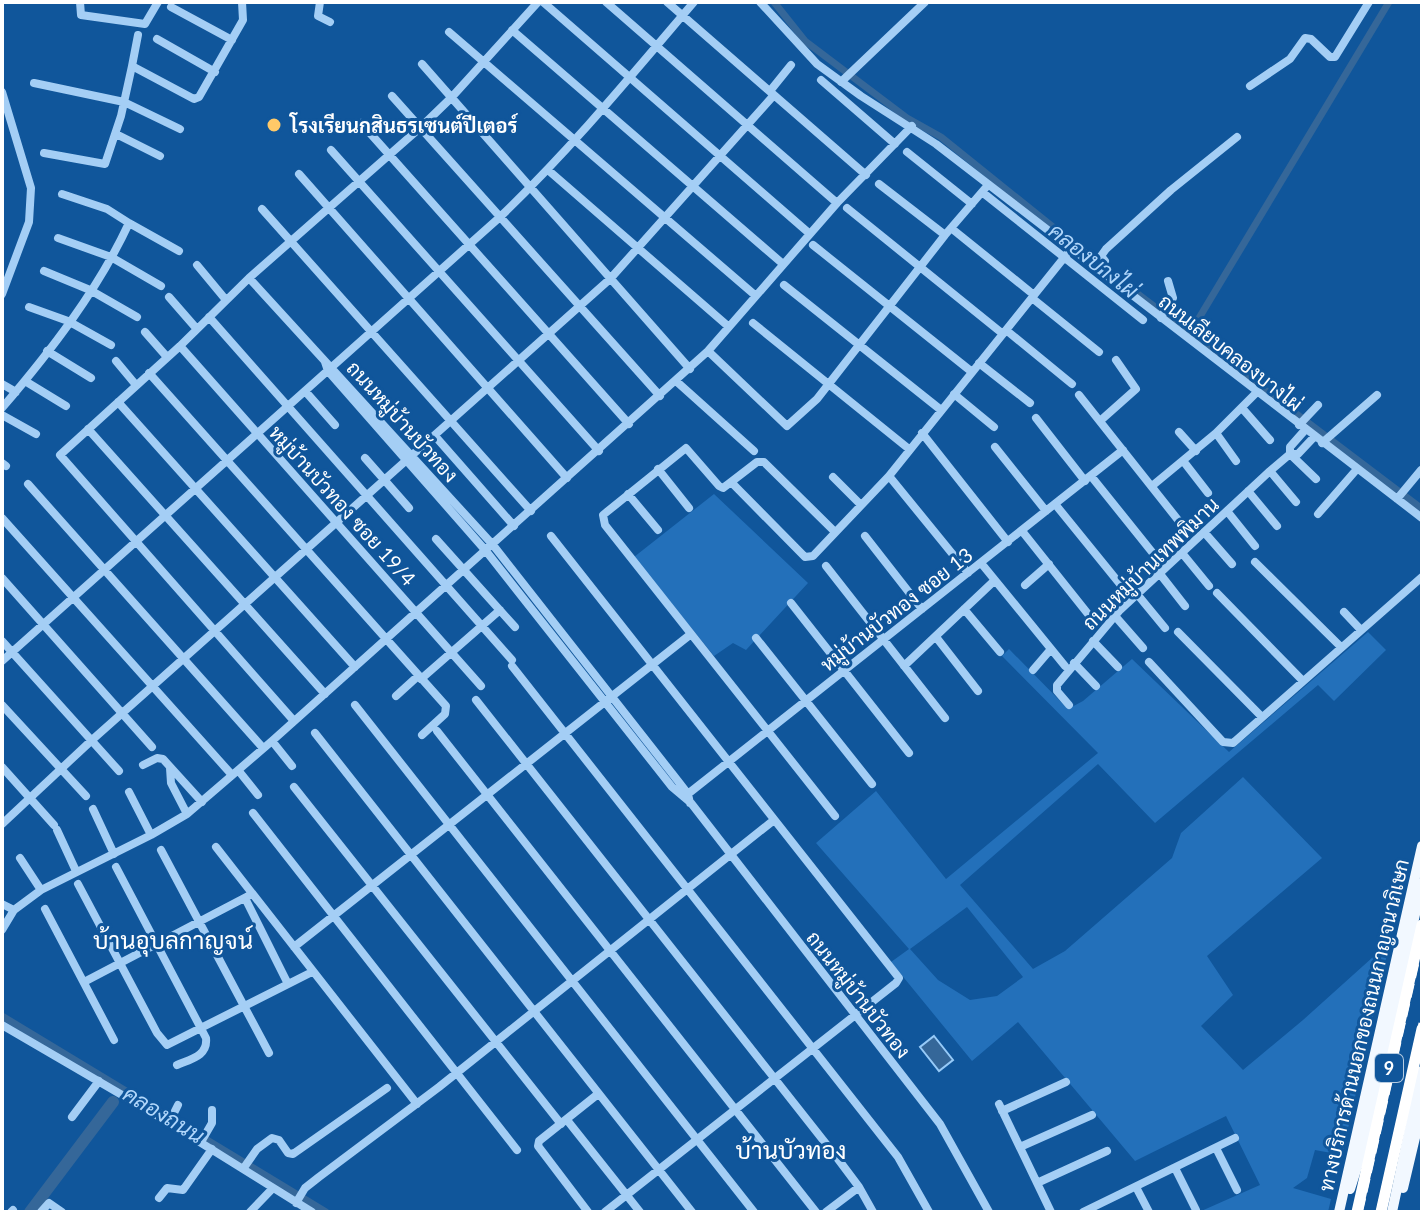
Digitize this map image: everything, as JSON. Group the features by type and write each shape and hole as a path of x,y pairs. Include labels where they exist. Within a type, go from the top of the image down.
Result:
{"highway":[{"name":"9","path":"1357,1212 1422,925"},
{"name":"9","path":"1381,1212 1422,1029"}],"main road":[{"name":"ทางบริการด้านนอกของถนนกาญจนาภิเษก","path":"1341,1212 1422,846"},
{"path":"1341,1212 1363,1148 1422,883"},
{"path":"1395,1212 1422,1071"},
{"path":"1395,1212 1422,1108"}],"street":[{"path":"80,2 81,15 145,24 158,2"},
{"path":"132,66 194,99 199,97 243,20 242,2 235,2"},
{"path":"320,2 318,16 330,22"},
{"path":"294,721 59,457 88,429 249,278 421,127 541,2 810,234"},
{"path":"606,2 837,203"},
{"path":"667,2 866,175"},
{"path":"2,661 500,217 548,170 694,2"},
{"name":"ถนนเลียบคลองบางไผ่","path":"760,2 803,51 912,126 1068,253 1100,265 1314,437 1326,439 1357,469 1422,518"},
{"path":"843,80 925,2"},
{"path":"1250,86 1290,59 1305,38 1311,39 1330,57 1335,57 1369,2"},
{"path":"171,7 232,40"},
{"path":"512,30 783,264"},
{"path":"449,32 756,296"},
{"path":"44,153 105,164 116,134 138,35"},
{"path":"157,39 215,72"},
{"path":"422,64 690,369"},
{"path":"2,824 92,740 610,279 748,126 791,65"},
{"path":"821,80 895,144"},
{"path":"34,83 124,102 180,129"},
{"path":"2,92 31,188 29,222 2,294"},
{"path":"392,96 660,396"},
{"path":"361,123 629,424"},
{"path":"2,930 14,910 41,890 187,814 417,613 690,369 837,203 912,126"},
{"path":"116,134 160,156"},
{"path":"1100,265 1101,255 1106,249 1171,190 1237,137"},
{"path":"331,150 599,451"},
{"path":"907,152 972,204"},
{"path":"548,170 729,327"},
{"path":"299,174 567,478"},
{"path":"879,184 948,231 1099,352"},
{"path":"708,351 787,426 807,410 985,188"},
{"path":"62,194 107,209 179,251"},
{"path":"847,208 1072,384"},
{"path":"262,209 531,511"},
{"path":"2,408 90,290 129,223"},
{"path":"58,238 111,257 161,286"},
{"path":"813,245 972,372"},
{"path":"731,482 805,557 813,556 889,476 1068,253 1143,320"},
{"path":"197,265 226,300"},
{"path":"44,271 90,290 137,317"},
{"name":"ถนนหมู่บ้านบัวทอง","path":"249,278 490,548 940,1124 989,1212"},
{"path":"1162,316 1171,306 1173,293 1168,281"},
{"path":"784,285 941,410"},
{"path":"169,297 196,328"},
{"path":"29,307 68,321 111,345"},
{"path":"209,317 512,663 898,1157 929,1212"},
{"path":"753,323 909,449"},
{"path":"145,332 167,357"},
{"name":"หมู่บ้านบัวทอง ซอย 19/4","path":"180,346 481,686"},
{"path":"47,351 91,378"},
{"path":"1100,421 1136,389 1116,360"},
{"path":"116,361 136,385"},
{"path":"979,363 1030,403"},
{"path":"149,373 447,709 422,735"},
{"path":"25,381 66,406"},
{"path":"676,381 754,451"},
{"path":"2,384 16,392"},
{"path":"305,391 335,425"},
{"path":"1152,486 1184,462 1258,391"},
{"path":"954,394 994,427"},
{"path":"1079,395 1182,525"},
{"path":"1326,439 1377,395"},
{"path":"118,402 355,667"},
{"name":"ถนนหมู่บ้านเทพพิมาน","path":"1290,454 1290,447 1309,413 1318,405"},
{"path":"1242,408 1270,440"},
{"path":"2,415 36,434"},
{"path":"1036,418 1152,552"},
{"path":"88,429 325,694"},
{"path":"1179,432 1196,451"},
{"path":"922,433 1008,542"},
{"path":"1216,433 1236,461"},
{"path":"435,436 514,526"},
{"name":"ถนนหมู่บ้านเทพพิมาน","path":"1069,705 1056,687 1069,664 1137,594 1248,491 1290,454 1298,454 1314,437"},
{"path":"995,447 1046,511"},
{"path":"835,532 764,462 757,462 723,488 686,448 605,512 602,521 835,816"},
{"name":"หมู่บ้านบัวทอง ซอย 13","path":"687,799 767,731 1123,450"},
{"path":"1290,454 1316,479"},
{"path":"365,458 409,508"},
{"path":"1184,462 1208,493"},
{"path":"658,469 689,508"},
{"path":"1318,514 1357,469"},
{"path":"1398,498 1421,470"},
{"path":"1270,471 1296,502"},
{"path":"889,476 968,573"},
{"path":"833,477 861,505"},
{"path":"28,484 263,748"},
{"path":"1248,491 1277,526"},
{"path":"628,494 658,530"},
{"path":"1055,504 1124,589"},
{"path":"1227,511 1255,546"},
{"path":"2,518 153,687 258,795"},
{"path":"1022,531 1096,624"},
{"path":"1204,532 1232,564"},
{"path":"551,536 899,978 605,1212"},
{"path":"865,536 922,609"},
{"path":"436,539 515,627"},
{"path":"1182,553 1209,586"},
{"path":"1255,562 1341,647"},
{"path":"981,563 1051,649 1096,686"},
{"path":"1025,585 1049,564"},
{"path":"826,566 945,718"},
{"path":"1160,574 1185,606"},
{"path":"1149,662 1227,744 1233,743 1422,577"},
{"path":"2,578 152,747"},
{"path":"904,666 994,581"},
{"path":"1217,593 1303,681"},
{"path":"1137,594 1165,628"},
{"path":"791,603 909,753"},
{"path":"964,609 1000,652"},
{"path":"396,696 452,653 500,610"},
{"path":"1344,612 1361,630"},
{"path":"1115,616 1143,648"},
{"path":"1178,632 1262,717"},
{"path":"294,947 691,634"},
{"path":"936,637 978,691"},
{"path":"756,638 872,784"},
{"path":"2,641 119,771"},
{"path":"1093,641 1118,667"},
{"path":"1033,670 1051,649"},
{"path":"476,700 774,1077 859,1187 873,1212"},
{"path":"2,705 86,796"},
{"path":"355,705 754,1212"},
{"path":"437,731 816,1212"},
{"path":"315,733 692,1212"},
{"path":"272,741 292,766"},
{"path":"143,765 161,758 202,802"},
{"path":"2,767 56,828 76,871"},
{"path":"170,768 171,783 187,814"},
{"path":"294,787 495,1041 640,1212"},
{"path":"129,792 151,835"},
{"path":"93,809 114,854"},
{"path":"253,813 517,1150"},
{"path":"298,1200 305,1188 417,1104 774,820"},
{"path":"216,847 248,896 288,984"},
{"path":"161,850 269,1053"},
{"path":"20,858 41,890"},
{"path":"116,867 206,1038 207,1048 196,1057 177,1065"},
{"path":"78,884 164,1043 173,1045 312,972"},
{"path":"84,982 248,896"},
{"path":"248,896 294,947 417,1104"},
{"path":"2,904 14,910"},
{"path":"45,909 114,1040"},
{"path":"2,1025 170,1121 273,1188 298,1200 312,1212"},
{"path":"72,1117 99,1081"},
{"path":"1051,1212 1001,1108 1066,1082"},
{"path":"244,1167 252,1155 274,1138 288,1153 293,1154 387,1088"},
{"path":"588,1212 538,1149 539,1141 598,1094"},
{"path":"170,1121 177,1108"},
{"path":"202,1141 212,1123 212,1110"},
{"path":"1020,1147 1092,1115"},
{"path":"1083,1212 1098,1209 1235,1138"},
{"path":"1216,1148 1237,1190"},
{"path":"159,1198 167,1188 183,1190 212,1149"},
{"path":"1037,1183 1107,1151"},
{"path":"1175,1168 1196,1210"},
{"path":"826,1212 859,1187"},
{"path":"1136,1187 1149,1212"},
{"path":"250,1212 273,1188"},
{"path":"41,1212 49,1203 62,1212"}],"shaded area":[{"path":"714,494 808,583 746,650 733,643 714,656 634,557"},
{"path":"1368,632 1386,650 1334,701 1318,685 1155,823 1098,764 960,885 1033,969 1065,951 1172,858 1181,833 1243,777 1322,858 1207,956 1233,995 1201,1026 1243,1070 1383,948 1388,950 1342,1155 1315,1150 1307,1178 1293,1188 1331,1199 1328,1212 1199,1212 1260,1185 1226,1116 1135,1161 1018,1022 972,1061 891,962 909,949 816,843 876,791 946,879 1098,753 1002,656 1009,649 1068,709 1083,701 1132,659 1229,752","holes":["967,907 1023,977 997,996 970,1000 938,980 910,949"]},
{"path":"934,1036 953,1060 939,1071 920,1047"}],"waterway":[{"name":"คลองบางไผ่","path":"774,2 805,41 907,118 941,137 1104,268"},
{"path":"1190,333 1389,2"},
{"name":"คลองบางไผ่","path":"1130,288 1422,509"},
{"name":"คลองถนน","path":"2,1016 326,1212"},
{"path":"30,1212 113,1102"}],"railway":[{"path":"1362,1212 1422,947"},
{"path":"1377,1212 1422,1012"}],"place":[{"name":"โรงเรียนกสินธรเซนต์ปีเตอร์","path":"274,125"}],"district":[{"name":"บ้านอุบลกาญจน์","path":"173,939"},
{"name":"บ้านบัวทอง","path":"791,1149"}]}
